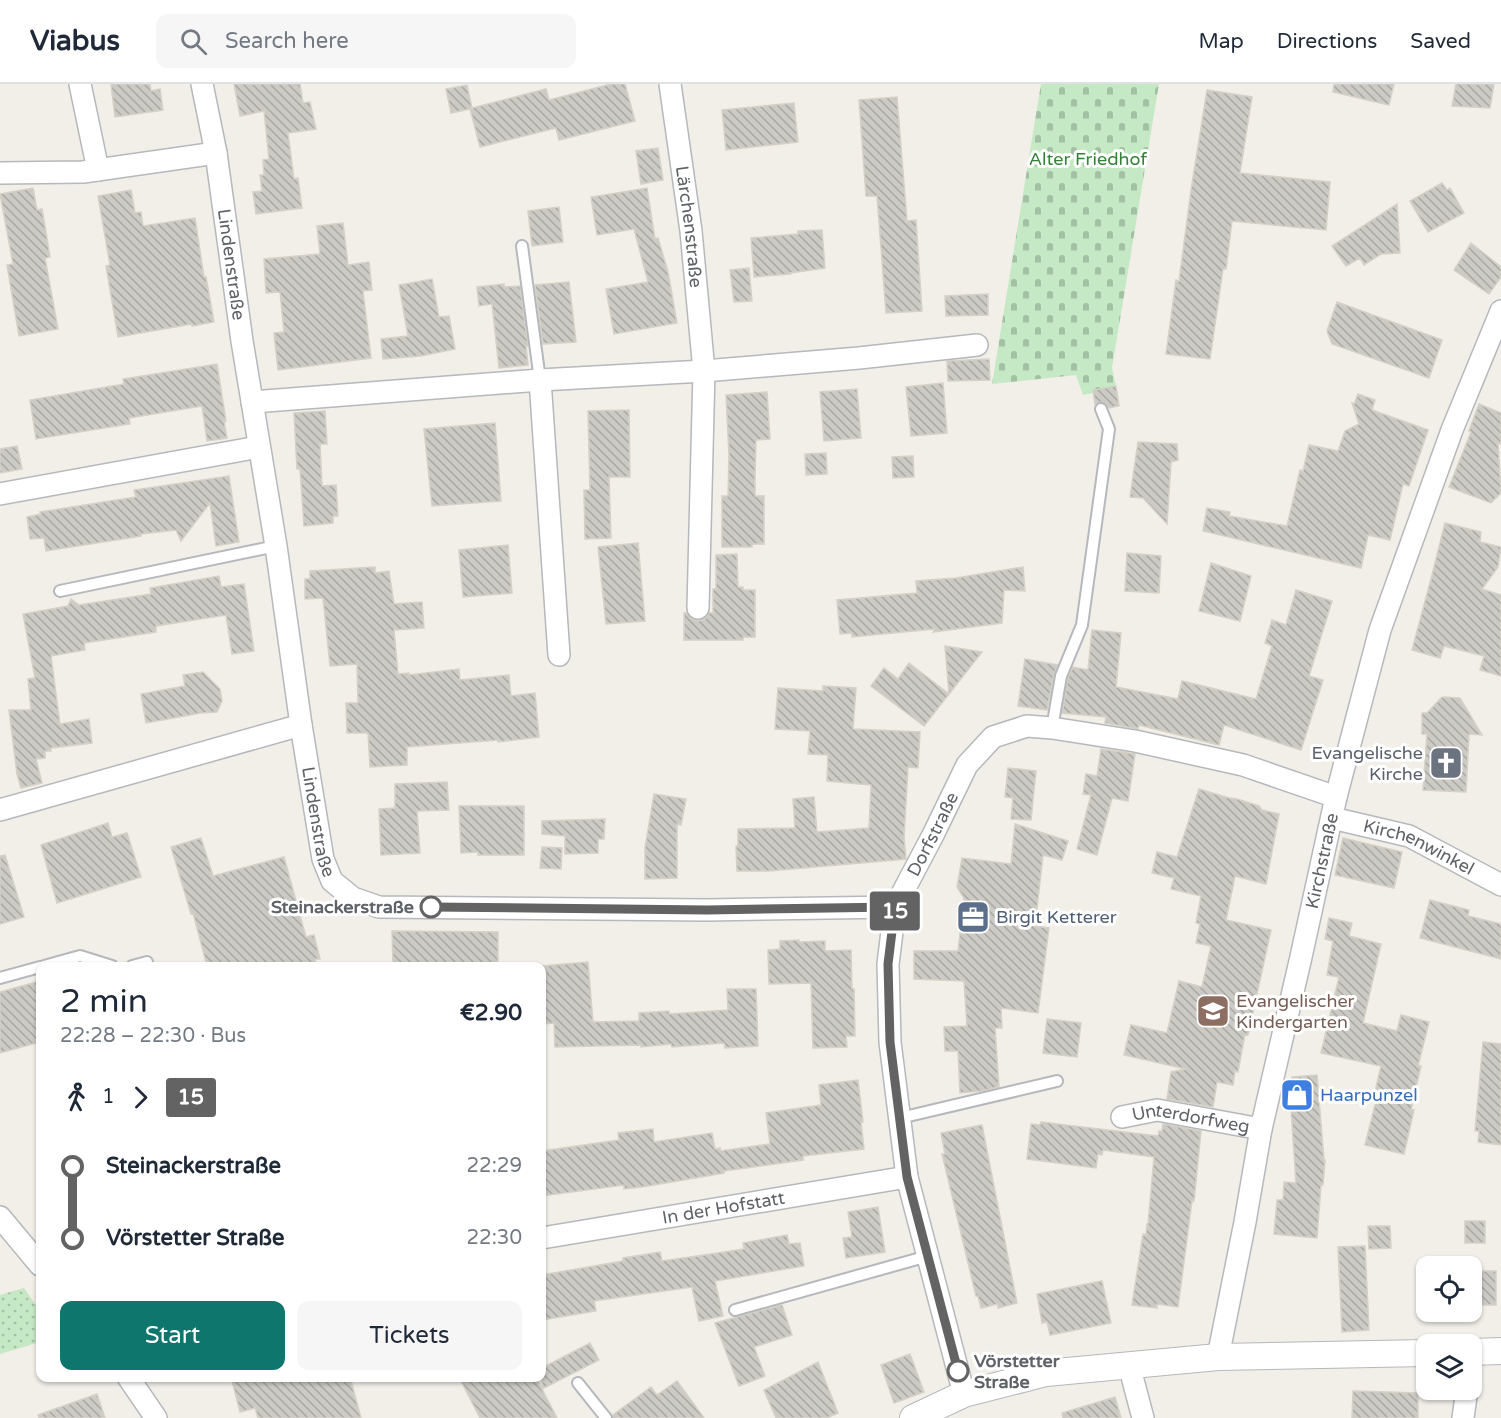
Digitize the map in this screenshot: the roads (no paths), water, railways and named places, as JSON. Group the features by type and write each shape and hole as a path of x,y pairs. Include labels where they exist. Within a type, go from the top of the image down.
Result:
{"street":[{"path":"80,84 98,170"},
{"name":"Lindenstraße","path":"202,84 216,153 301,725 323,859 332,881 352,898 379,907 707,910 895,907"},
{"name":"Lärchenstraße","path":"670,84 691,231 704,371 698,608"},
{"path":"0,173 83,172 216,153"},
{"name":"Kirchstraße","path":"1218,1357 1261,1129 1334,808 1384,619 1452,430 1495,342 1501,311"},
{"path":"252,402 540,380 704,371 977,345"},
{"path":"540,380 559,655"},
{"path":"0,494 259,447"},
{"path":"0,810 301,725"},
{"name":"Dorfstraße","path":"964,1394 907,1177 890,1042 888,964 895,907 967,765 993,737 1027,726 1052,728 1135,741 1243,765 1334,808"},
{"name":"Kirchenwinkel","path":"1334,808 1408,836 1501,885"},
{"name":"Unterdorfweg","path":"1122,1117 1157,1110 1261,1129"},
{"name":"In der Hofstatt","path":"546,1237 907,1177"},
{"path":"0,1217 36,1260"},
{"path":"1482,1352 1501,1351"},
{"path":"913,1418 964,1394 1046,1374 1218,1357 1416,1353"},
{"path":"1129,1365 1143,1418"},
{"path":"131,1382 156,1418"},
{"path":"1463,1418 1465,1400"}],"lane":[{"path":"522,246 540,380"},
{"path":"1052,728 1060,676 1082,625 1109,429 1101,409"},
{"path":"60,591 276,546"},
{"path":"59,962 80,956 99,962"},
{"path":"0,978 36,969"},
{"path":"900,1118 1057,1081"},
{"path":"735,1310 928,1256"},
{"path":"578,1383 604,1417"}],"place":[{"name":"Evangelische Kirche","path":"1446,763"},
{"name":"Steinackerstraße","path":"431,907"},
{"name":"Birgit Ketterer","path":"973,917"},
{"name":"Evangelischer Kindergarten","path":"1213,1011"},
{"name":"Haarpunzel","path":"1297,1095"},
{"name":"Vörstetter Straße","path":"958,1371"}],"park label":[{"name":"Alter Friedhof","path":"1088,159"}]}
